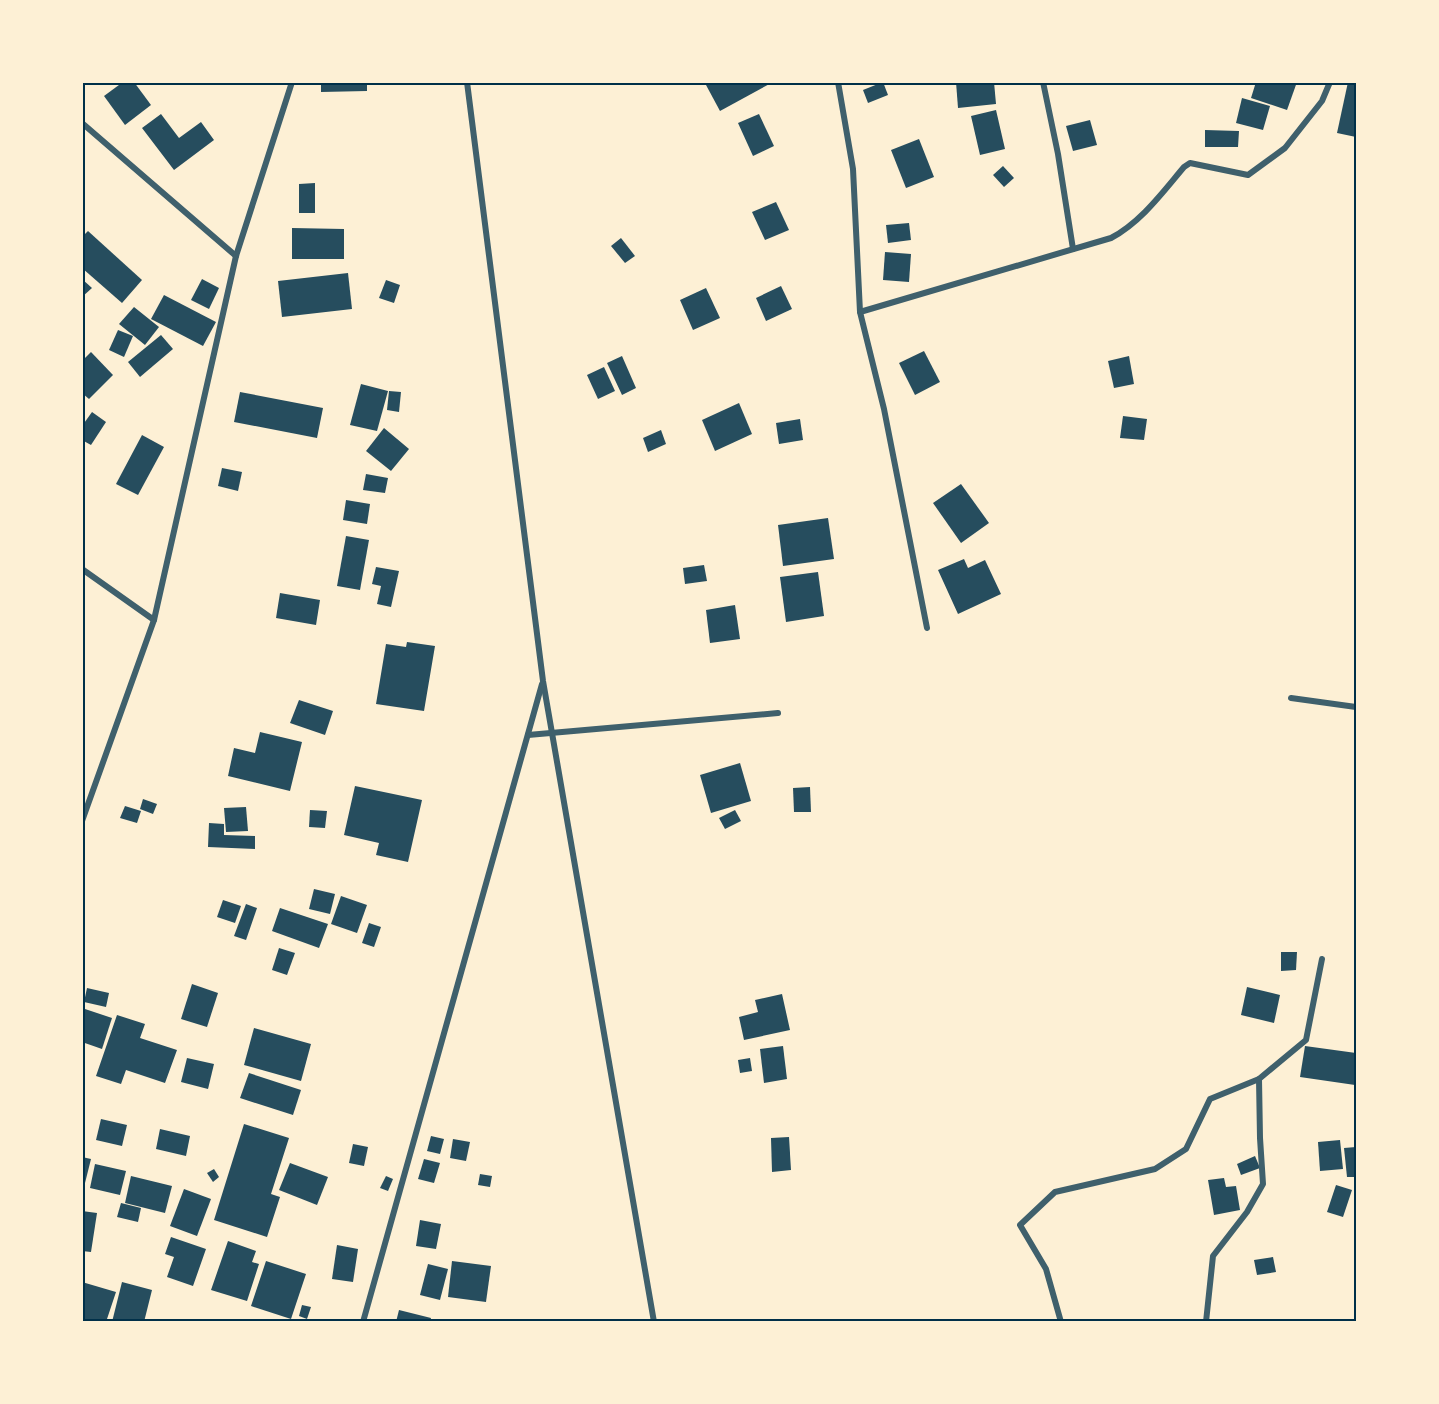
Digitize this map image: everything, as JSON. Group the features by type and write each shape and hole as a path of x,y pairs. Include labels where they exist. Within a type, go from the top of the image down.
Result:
{"street":[{"path":"82,821 154,620 236,256 292,82"},
{"path":"467,82 543,681 654,1322"},
{"path":"838,82 853,170 860,312 884,409 927,628"},
{"path":"1043,82 1058,154 1073,249"},
{"path":"860,312 1111,238 1136,222 1190,163 1248,175 1285,148 1322,101 1329,82"},
{"path":"82,123 236,256"},
{"path":"82,569 154,620"},
{"path":"363,1322 543,681"},
{"path":"1292,698 1356,707"},
{"path":"528,735 778,713"},
{"path":"1061,1322 1046,1269 1020,1225 1055,1192 1155,1169 1186,1149 1210,1099 1259,1079 1306,1040 1322,959"},
{"path":"1206,1322 1214,1256 1247,1212 1263,1184 1259,1079"}],"building":[{"path":"123,82 134,82 151,105 125,125 104,96"},
{"path":"321,82 367,82 367,91 321,92"},
{"path":"711,82 773,82 720,111 706,85"},
{"path":"883,82 888,95 868,103 863,90"},
{"path":"956,82 994,82 996,104 958,108"},
{"path":"1256,82 1297,82 1287,110 1251,98"},
{"path":"1348,82 1356,84 1356,137 1337,133"},
{"path":"1242,98 1270,106 1263,130 1236,123"},
{"path":"996,110 1005,149 980,155 971,116"},
{"path":"161,114 179,138 201,122 214,140 174,170 142,128"},
{"path":"759,114 774,146 753,156 738,123"},
{"path":"1090,120 1097,145 1073,151 1066,126"},
{"path":"1205,130 1239,131 1238,147 1205,147"},
{"path":"919,139 934,177 906,188 891,150"},
{"path":"1003,166 1014,178 1004,187 993,175"},
{"path":"315,183 315,213 299,213 299,184"},
{"path":"776,202 789,230 765,240 752,212"},
{"path":"909,223 911,240 888,243 886,225"},
{"path":"292,228 344,229 344,259 292,259"},
{"path":"88,231 142,280 122,303 82,268 82,237"},
{"path":"621,238 635,256 625,263 611,246"},
{"path":"885,252 911,254 909,282 883,280"},
{"path":"348,273 352,309 282,317 278,281"},
{"path":"82,279 92,288 82,297"},
{"path":"202,279 219,288 209,309 191,300"},
{"path":"386,280 400,285 394,303 379,298"},
{"path":"781,286 792,309 766,321 756,298"},
{"path":"706,288 720,318 693,330 680,300"},
{"path":"164,295 216,322 203,346 151,319"},
{"path":"134,307 159,327 145,345 119,324"},
{"path":"118,330 133,336 124,357 109,350"},
{"path":"161,335 173,349 140,377 128,362"},
{"path":"924,351 940,382 915,395 899,363"},
{"path":"91,352 113,375 89,399 82,393 82,361"},
{"path":"622,356 636,388 622,395 607,363"},
{"path":"1129,356 1134,384 1114,388 1108,361"},
{"path":"604,367 615,391 598,399 587,375"},
{"path":"361,384 388,391 377,431 350,425"},
{"path":"389,391 401,392 399,412 387,410"},
{"path":"240,392 323,408 317,438 234,422"},
{"path":"739,403 752,434 715,451 702,420"},
{"path":"92,412 106,422 91,445 82,440 82,426"},
{"path":"1123,416 1147,419 1144,440 1120,438"},
{"path":"800,419 803,440 779,444 776,423"},
{"path":"384,428 409,449 391,471 366,451"},
{"path":"661,430 666,444 648,452 643,438"},
{"path":"142,435 164,447 138,495 116,484"},
{"path":"222,468 242,472 238,491 218,486"},
{"path":"366,474 388,478 385,493 363,490"},
{"path":"961,484 989,523 961,543 933,503"},
{"path":"346,500 370,504 367,524 343,520"},
{"path":"828,518 834,559 783,566 778,525"},
{"path":"346,536 369,540 360,590 337,586"},
{"path":"964,559 968,568 985,560 1001,594 958,614 938,570"},
{"path":"704,565 707,581 685,584 683,568"},
{"path":"376,567 399,571 391,607 377,604 381,586 372,584"},
{"path":"818,572 824,616 786,622 780,577"},
{"path":"280,593 320,600 316,625 276,618"},
{"path":"735,605 740,639 710,643 706,610"},
{"path":"407,642 435,646 424,711 376,704 386,644 406,647"},
{"path":"299,700 333,711 325,735 290,723"},
{"path":"260,732 302,742 290,791 228,776 234,748 255,753"},
{"path":"740,763 751,801 711,813 700,775"},
{"path":"355,786 422,800 408,862 376,855 379,843 344,835"},
{"path":"810,787 811,812 794,812 793,788"},
{"path":"143,799 157,804 153,814 140,809"},
{"path":"125,806 141,811 137,823 120,818"},
{"path":"246,807 248,831 226,832 224,808"},
{"path":"310,810 327,811 325,828 309,827"},
{"path":"735,810 741,821 725,829 719,818"},
{"path":"209,823 224,824 224,835 255,836 255,849 208,847"},
{"path":"314,889 335,894 330,914 309,909"},
{"path":"341,896 367,905 357,933 331,924"},
{"path":"223,900 241,906 235,923 217,917"},
{"path":"246,904 257,908 246,940 234,936"},
{"path":"280,908 328,924 319,948 272,931"},
{"path":"369,923 381,927 374,947 362,943"},
{"path":"279,948 295,953 287,975 272,970"},
{"path":"1281,952 1297,952 1296,970 1281,971"},
{"path":"192,984 218,993 207,1027 181,1019"},
{"path":"1247,987 1280,995 1274,1023 1241,1015"},
{"path":"87,988 109,993 106,1007 84,1002"},
{"path":"782,994 790,1030 744,1040 739,1017 758,1012 755,1000"},
{"path":"82,1008 112,1018 102,1049 82,1042"},
{"path":"117,1015 145,1024 140,1038 177,1050 165,1083 126,1070 121,1084 96,1076"},
{"path":"254,1028 311,1044 301,1081 244,1065"},
{"path":"783,1046 787,1079 764,1083 760,1049"},
{"path":"1305,1046 1356,1053 1355,1085 1300,1077"},
{"path":"187,1058 214,1064 208,1089 181,1082"},
{"path":"750,1058 752,1071 740,1073 738,1060"},
{"path":"249,1073 301,1090 293,1115 240,1098"},
{"path":"101,1119 127,1125 122,1146 96,1140"},
{"path":"244,1124 289,1138 271,1194 280,1197 267,1237 214,1220"},
{"path":"160,1129 190,1136 186,1156 156,1149"},
{"path":"431,1136 444,1139 440,1154 427,1151"},
{"path":"789,1137 791,1170 772,1172 771,1138"},
{"path":"453,1139 470,1142 466,1161 450,1158"},
{"path":"1340,1140 1343,1169 1320,1171 1318,1142"},
{"path":"353,1144 368,1147 364,1166 349,1163"},
{"path":"1356,1147 1356,1177 1347,1177 1344,1148"},
{"path":"1255,1156 1260,1168 1241,1175 1237,1164"},
{"path":"82,1157 91,1159 83,1191 82,1191"},
{"path":"424,1159 440,1163 434,1183 418,1179"},
{"path":"290,1163 328,1177 317,1205 279,1190"},
{"path":"95,1164 126,1171 120,1195 90,1188"},
{"path":"214,1169 219,1177 213,1182 207,1173"},
{"path":"480,1174 492,1176 490,1187 478,1185"},
{"path":"131,1176 172,1186 165,1213 125,1203"},
{"path":"386,1176 393,1179 388,1191 380,1188"},
{"path":"1224,1178 1226,1187 1236,1186 1240,1210 1214,1215 1208,1180"},
{"path":"1336,1185 1352,1190 1343,1217 1327,1212"},
{"path":"184,1189 211,1199 197,1236 170,1226"},
{"path":"121,1203 141,1208 138,1222 117,1217"},
{"path":"82,1211 97,1213 91,1252 82,1251"},
{"path":"420,1220 441,1224 436,1249 416,1246"},
{"path":"171,1237 206,1249 193,1286 167,1277 174,1257 165,1254"},
{"path":"228,1241 256,1251 252,1262 259,1264 247,1301 211,1290"},
{"path":"337,1245 358,1249 353,1282 332,1279"},
{"path":"1273,1257 1276,1272 1257,1275 1254,1260"},
{"path":"266,1261 306,1274 291,1319 251,1306"},
{"path":"452,1261 491,1266 486,1302 448,1297"},
{"path":"428,1264 448,1269 440,1300 420,1295"},
{"path":"82,1282 116,1292 106,1322 82,1322"},
{"path":"122,1282 152,1290 144,1322 112,1322"},
{"path":"302,1305 311,1307 307,1319 299,1316"},
{"path":"399,1310 431,1318 430,1322 396,1322"}]}
